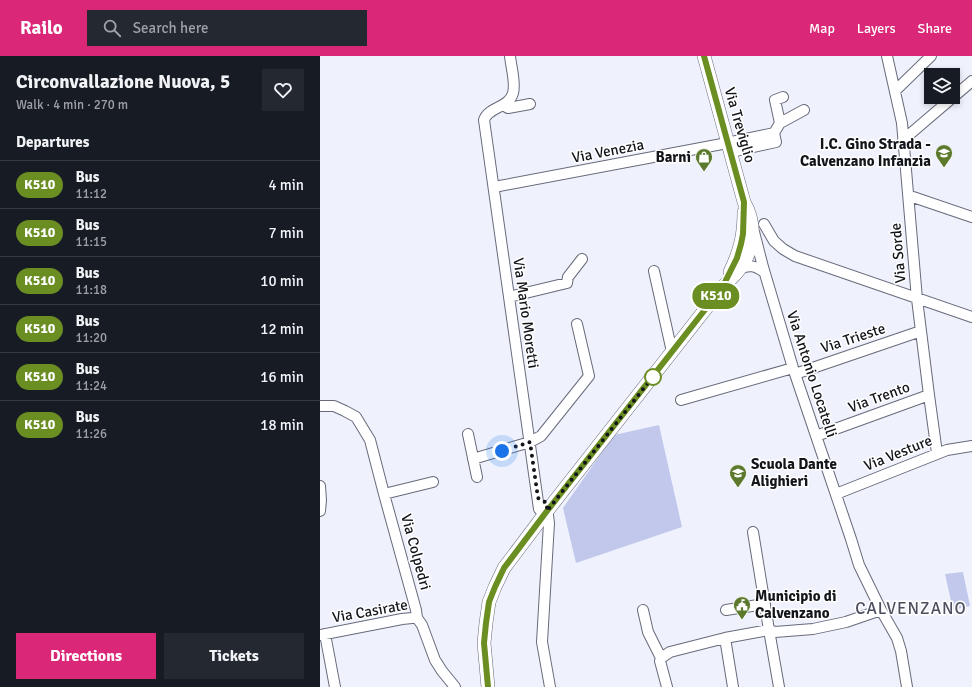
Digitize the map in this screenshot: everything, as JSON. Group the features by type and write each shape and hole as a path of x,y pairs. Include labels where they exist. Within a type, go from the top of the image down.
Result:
{"main road":[{"name":"Via Treviglio","path":"704,56 744,202 751,237"},
{"path":"488,687 484,643 486,623 489,602 504,568 722,288 740,269 745,261 751,237"},
{"path":"722,288 737,258 751,237"}],"street":[{"path":"510,56 514,85 513,94 503,105 508,108 530,104"},
{"name":"Via Sorde","path":"887,56 902,123 917,299 937,453"},
{"path":"894,91 931,56"},
{"path":"903,140 972,81"},
{"path":"783,97 775,100 780,123 804,110"},
{"name":"Via Mario Moretti","path":"503,105 490,112 485,116 484,120 538,498 547,503 547,511"},
{"name":"Via Venezia","path":"494,187 729,147 776,142 774,133 780,123"},
{"path":"909,197 913,197 972,217"},
{"path":"751,237 774,241 783,249 795,256 972,317"},
{"name":"Via Antonio Locatelli","path":"751,237 756,258 763,270 794,371 859,565 881,610 897,638 901,651 907,687"},
{"path":"509,297 567,283 568,277 582,259"},
{"path":"740,269 744,266 757,266 763,270"},
{"path":"654,271 672,352"},
{"path":"473,459 530,442 541,436 589,376 577,324"},
{"name":"Via Trieste","path":"681,400 794,371 921,331"},
{"name":"Via Trento","path":"816,436 929,395"},
{"name":"Via Colpedri","path":"320,406 334,406 356,417 370,440 417,618"},
{"path":"468,434 477,477"},
{"name":"Via Vesture","path":"836,494 937,453 972,446"},
{"path":"384,494 432,482"},
{"path":"320,486 320,511"},
{"path":"547,511 549,523 542,642 550,687"},
{"path":"753,532 779,687"},
{"path":"726,610 764,604"},
{"path":"643,610 648,632 661,658 660,661 667,687"},
{"path":"661,658 670,652 725,638 769,630 775,632 813,629 846,622 881,610"},
{"name":"Via Casirate","path":"323,634 402,619 417,618 425,632 435,660 442,672 455,687"},
{"path":"323,634 335,687"},
{"path":"725,638 733,687"}],"shaded area":[{"path":"659,425 682,527 576,563 563,508 614,435"},
{"path":"963,572 970,606 953,610 945,574"}],"bus line":[{"name":"K510","path":"488,687 484,643 486,623 489,602 504,568 722,288 737,258 743,234 744,202 704,56"}],"place":[{"name":"I.C. Gino Strada - Calvenzano Infanzia","path":"944,168"},
{"name":"Barni","path":"704,172"},
{"name":"Scuola Dante Alighieri","path":"738,488"},
{"name":"Municipio di Calvenzano","path":"742,620"}],"district":[{"name":"CALVENZANO","path":"911,608"}],"route":[{"path":"502,451 530,442 538,498 547,503 547,511 655,374 653,377"}]}
